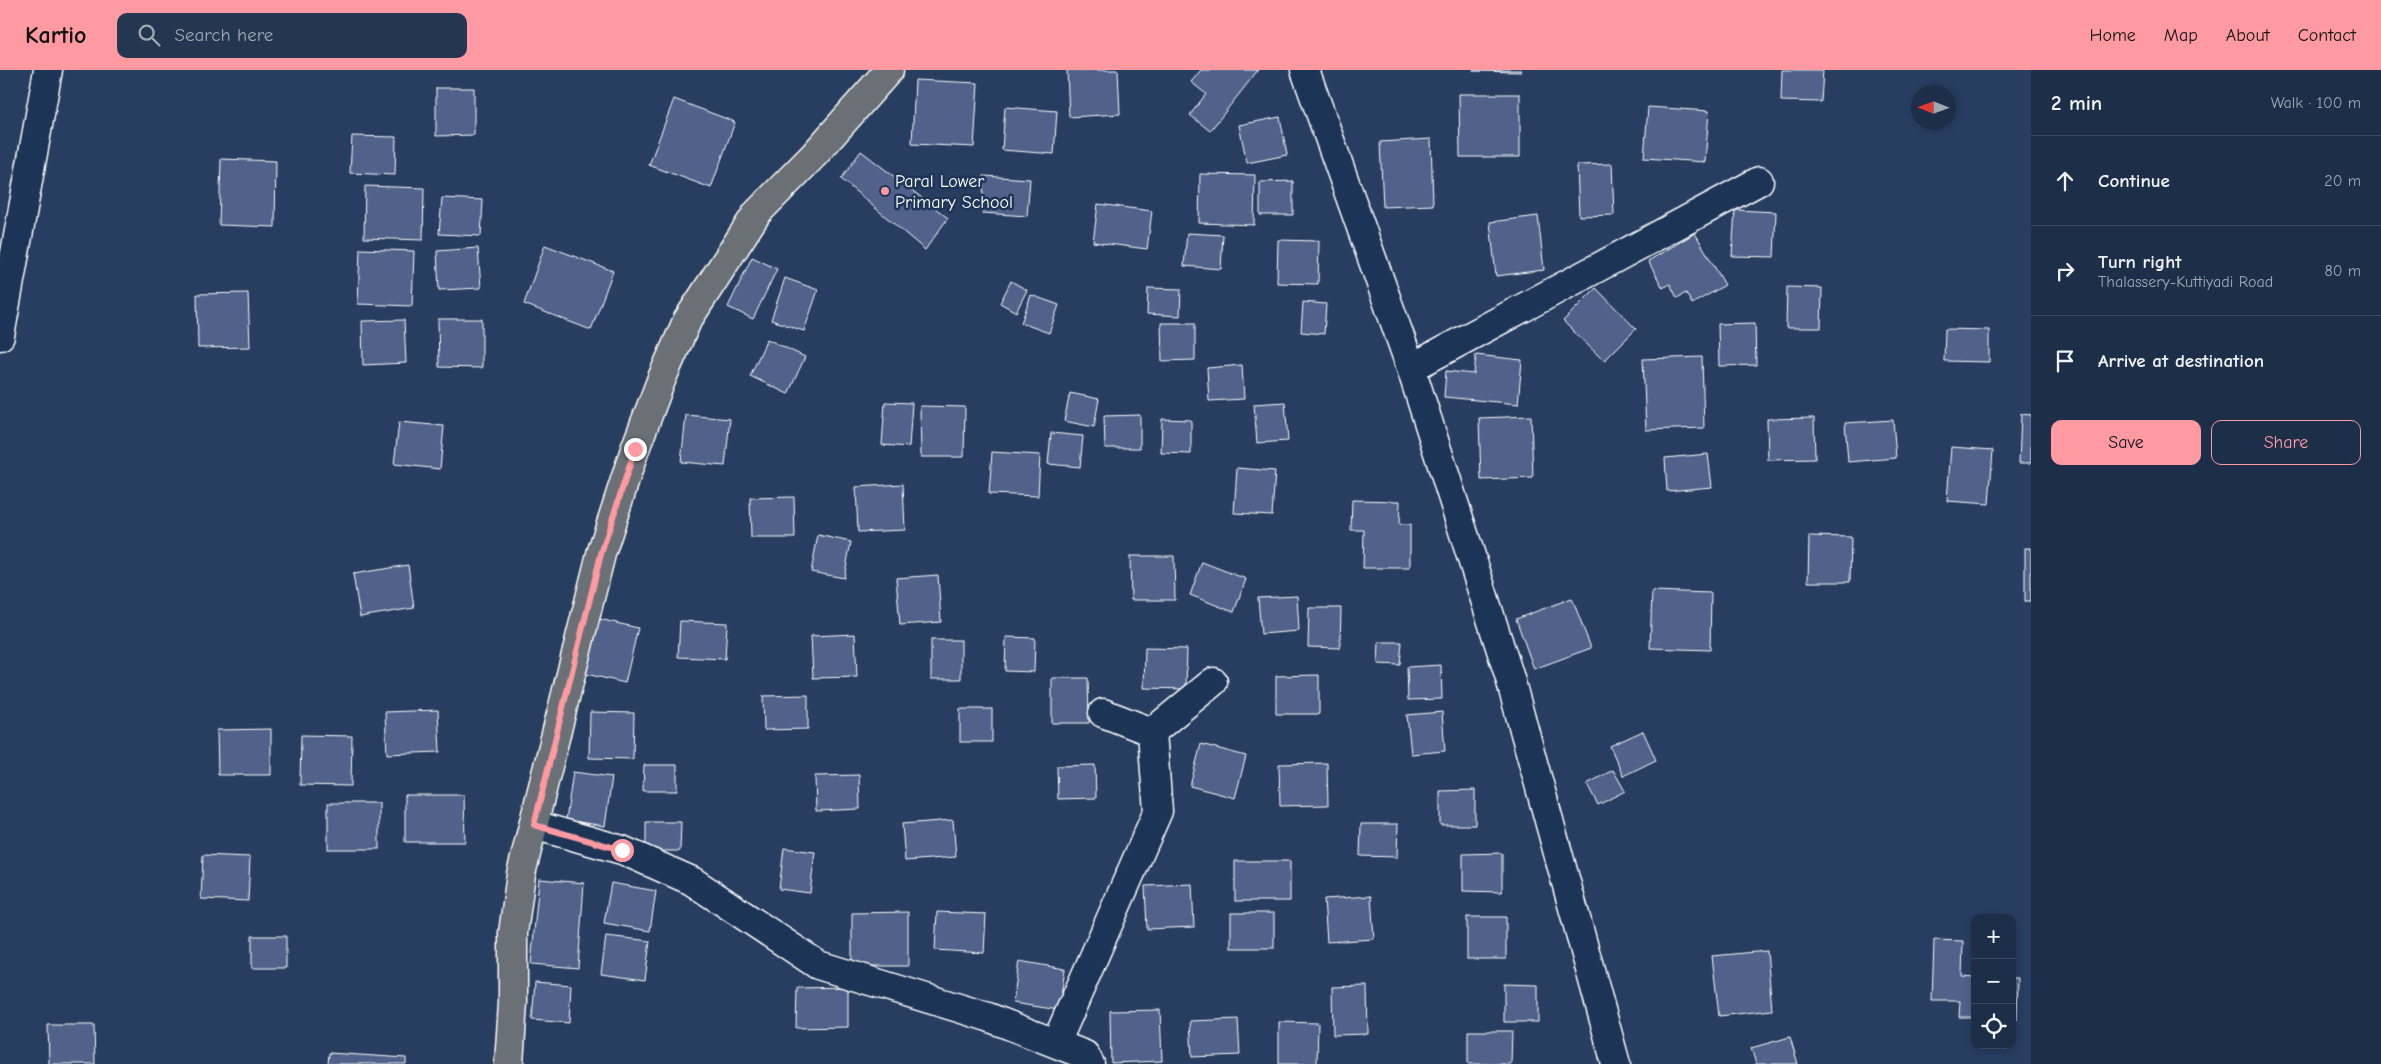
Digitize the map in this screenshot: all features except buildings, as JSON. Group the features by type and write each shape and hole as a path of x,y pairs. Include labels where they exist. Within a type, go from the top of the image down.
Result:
{"main road":[{"path":"509,1064 513,1003 514,933 521,874 601,554 635,449 662,378 687,321 757,213 814,155 889,70"}],"street":[{"path":"0,336 48,70"},
{"path":"1305,70 1410,368 1509,675 1616,1064"},
{"path":"1410,368 1760,181"},
{"path":"1152,732 1214,682"},
{"path":"1104,713 1152,732"},
{"path":"1056,1044 1158,811 1152,732"},
{"path":"534,825 622,850 692,880 818,965 988,1017 1085,1055 1090,1064"}],"place":[{"name":"Paral Lower Primary School","path":"885,191"}],"route":[{"path":"622,850 534,825 601,554 635,449"}]}
